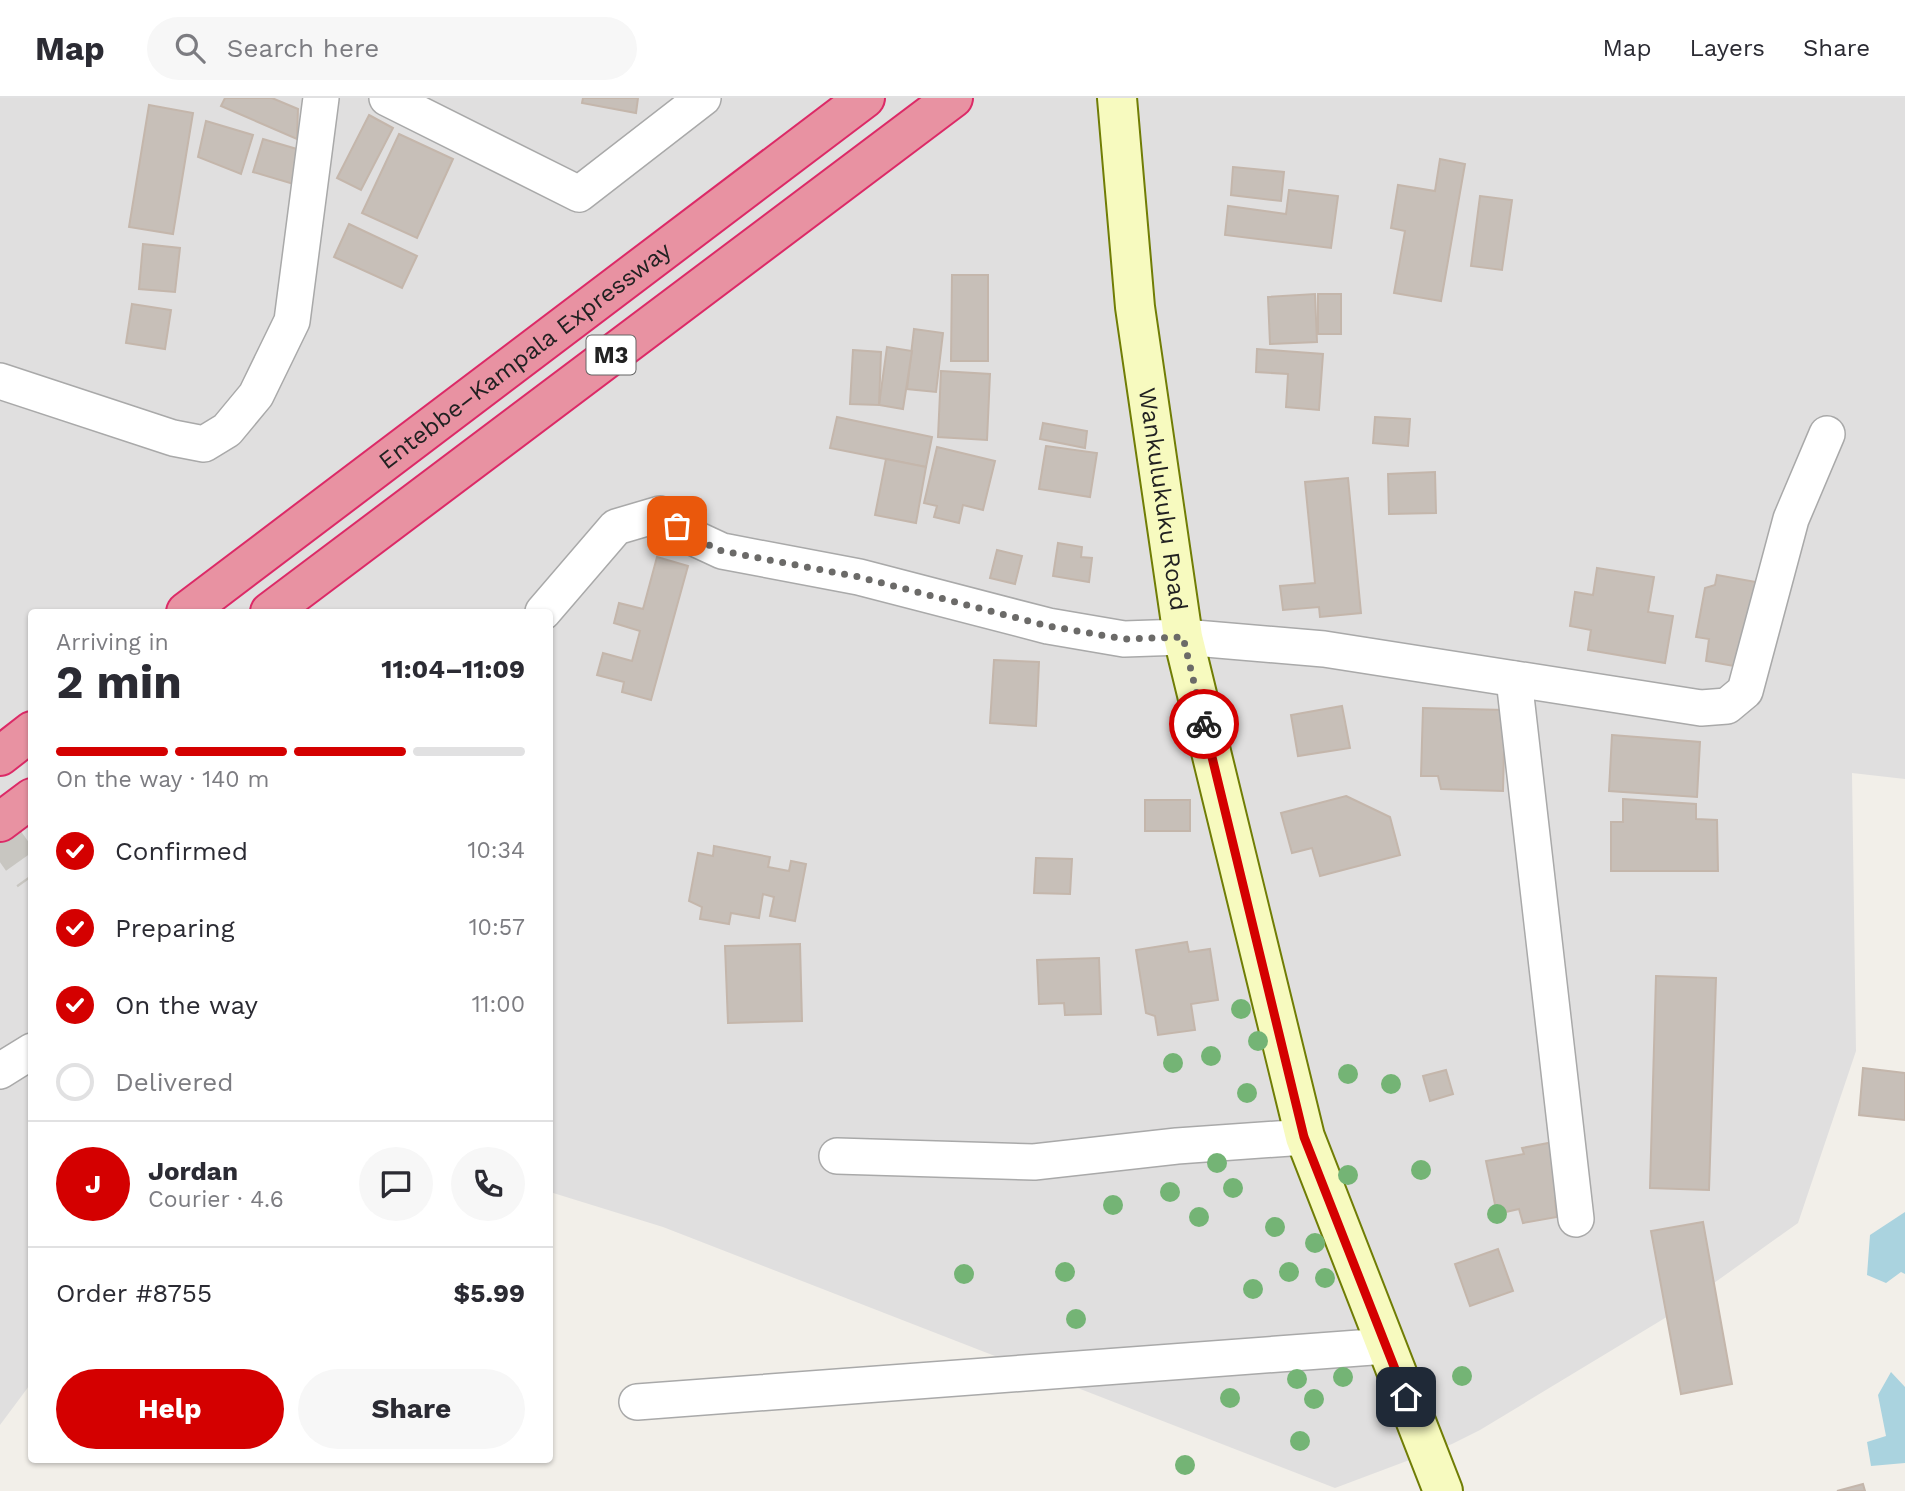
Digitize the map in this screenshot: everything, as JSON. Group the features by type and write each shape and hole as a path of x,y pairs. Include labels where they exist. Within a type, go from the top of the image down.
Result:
{"highway":[{"name":"Entebbe–Kampala Expressway","path":"190,609 865,98"},
{"name":"Entebbe–Kampala Expressway","path":"274,609 953,98"},
{"path":"0,756 28,734"},
{"path":"0,822 28,800"}],"main road":[{"name":"Wankulukuku Road","path":"1117,98 1135,307 1183,637 1304,1137 1443,1491"}],"street":[{"path":"0,381 173,438 204,444 227,430 256,395 292,321 321,98"},
{"path":"387,98 579,194 702,98"},
{"path":"546,609 616,527 660,514 694,538 722,551 859,577 1048,626 1124,639 1183,637 1324,649 1701,708 1727,706 1745,691 1791,519 1827,434"},
{"path":"1514,679 1576,1219"},
{"path":"0,1070 28,1053"},
{"path":"837,1156 1034,1163 1177,1146 1304,1137"},
{"path":"637,1402 1386,1346"}],"shaded area":[{"path":"0,98 1905,98 1905,779 1852,773 1856,1051 1798,1223 1665,1318 1480,1430 1452,1444 1335,1488 663,1227 553,1193 553,609 28,609 28,1387 0,1425"}],"water":[{"path":"1905,1212 1905,1274 1901,1272 1886,1283 1867,1275 1870,1235"},
{"path":"1891,1372 1905,1387 1905,1463 1871,1466 1867,1442 1886,1436 1878,1395"}],"building":[{"path":"225,98 272,98 298,109 297,139 221,106"},
{"path":"583,98 638,98 636,113 582,103"},
{"path":"149,105 193,113 173,234 129,227"},
{"path":"369,115 393,128 361,190 337,178"},
{"path":"206,121 253,135 241,174 198,157"},
{"path":"399,134 453,159 417,238 362,213"},
{"path":"263,139 307,152 297,185 253,172"},
{"path":"1440,159 1465,164 1441,301 1394,293 1405,231 1391,228 1398,185 1435,191"},
{"path":"1233,167 1284,172 1281,201 1231,195"},
{"path":"1289,190 1338,196 1331,248 1225,235 1228,206 1286,214"},
{"path":"1480,196 1512,200 1502,270 1471,266"},
{"path":"349,224 417,256 402,288 334,257"},
{"path":"143,244 180,248 175,292 139,289"},
{"path":"952,275 988,275 988,361 951,361"},
{"path":"1315,294 1317,342 1270,344 1268,297"},
{"path":"1318,294 1341,294 1341,334 1318,334"},
{"path":"132,304 171,310 165,349 126,343"},
{"path":"914,329 943,333 936,392 907,389"},
{"path":"887,347 912,351 903,409 879,405"},
{"path":"1257,349 1323,354 1319,410 1286,407 1288,374 1256,372"},
{"path":"853,350 881,352 879,405 850,404"},
{"path":"941,371 990,374 987,440 938,437"},
{"path":"837,417 932,437 926,467 830,448"},
{"path":"1375,417 1410,419 1408,446 1373,443"},
{"path":"1043,423 1087,431 1085,448 1040,439"},
{"path":"1046,446 1097,453 1090,497 1039,489"},
{"path":"937,447 995,461 983,510 963,505 959,523 934,517 937,506 924,503"},
{"path":"886,459 926,467 916,523 875,515"},
{"path":"1435,472 1436,513 1389,514 1388,474"},
{"path":"1348,478 1361,613 1320,617 1319,607 1283,610 1280,586 1315,583 1305,482"},
{"path":"1058,543 1082,547 1081,557 1092,558 1089,582 1053,576"},
{"path":"997,550 1022,556 1015,584 990,578"},
{"path":"657,557 688,566 651,700 622,692 624,682 597,675 603,653 632,661 640,631 614,623 619,603 643,609"},
{"path":"1597,568 1654,577 1648,612 1673,616 1665,663 1588,650 1591,630 1570,626 1575,592 1593,595"},
{"path":"1717,575 1767,584 1751,669 1706,661 1709,639 1696,637 1705,588 1715,585"},
{"path":"994,660 1039,662 1036,726 990,723"},
{"path":"1342,706 1350,748 1298,756 1291,715"},
{"path":"1423,708 1505,710 1503,791 1441,789 1438,776 1421,776"},
{"path":"1612,735 1700,742 1697,797 1609,791"},
{"path":"1346,796 1390,817 1400,855 1320,876 1312,848 1292,853 1281,813"},
{"path":"1623,799 1696,804 1696,819 1717,820 1718,871 1611,871 1611,822 1623,822"},
{"path":"1145,800 1190,800 1190,831 1145,831"},
{"path":"714,846 770,857 768,867 789,871 791,861 806,864 795,921 770,916 774,897 763,894 759,918 731,913 729,924 700,919 702,907 689,901 698,853 713,856"},
{"path":"1036,858 1072,859 1070,894 1034,893"},
{"path":"1187,942 1189,952 1210,949 1218,1000 1191,1004 1195,1030 1158,1035 1155,1016 1146,1013 1136,950"},
{"path":"800,944 802,1021 728,1023 725,946"},
{"path":"1099,958 1101,1014 1065,1015 1064,1003 1039,1004 1037,960"},
{"path":"1656,976 1716,978 1709,1190 1650,1188"},
{"path":"1863,1068 1905,1073 1905,1120 1859,1115"},
{"path":"1446,1070 1453,1094 1430,1101 1423,1076"},
{"path":"1559,1141 1570,1199 1555,1201 1557,1217 1523,1223 1519,1209 1497,1214 1486,1161 1524,1154 1522,1148"},
{"path":"1703,1222 1732,1384 1681,1394 1651,1231"},
{"path":"1498,1249 1513,1291 1470,1306 1455,1264"},
{"path":"1863,1484 1865,1491 1837,1491"}],"tunnel":[{"path":"0,832 28,871"}],"way so far":[{"path":"677,526 694,538 722,551 859,577 1048,626 1124,639 1183,637 1204,724"}],"route":[{"path":"1204,724 1304,1137 1406,1397"}]}
